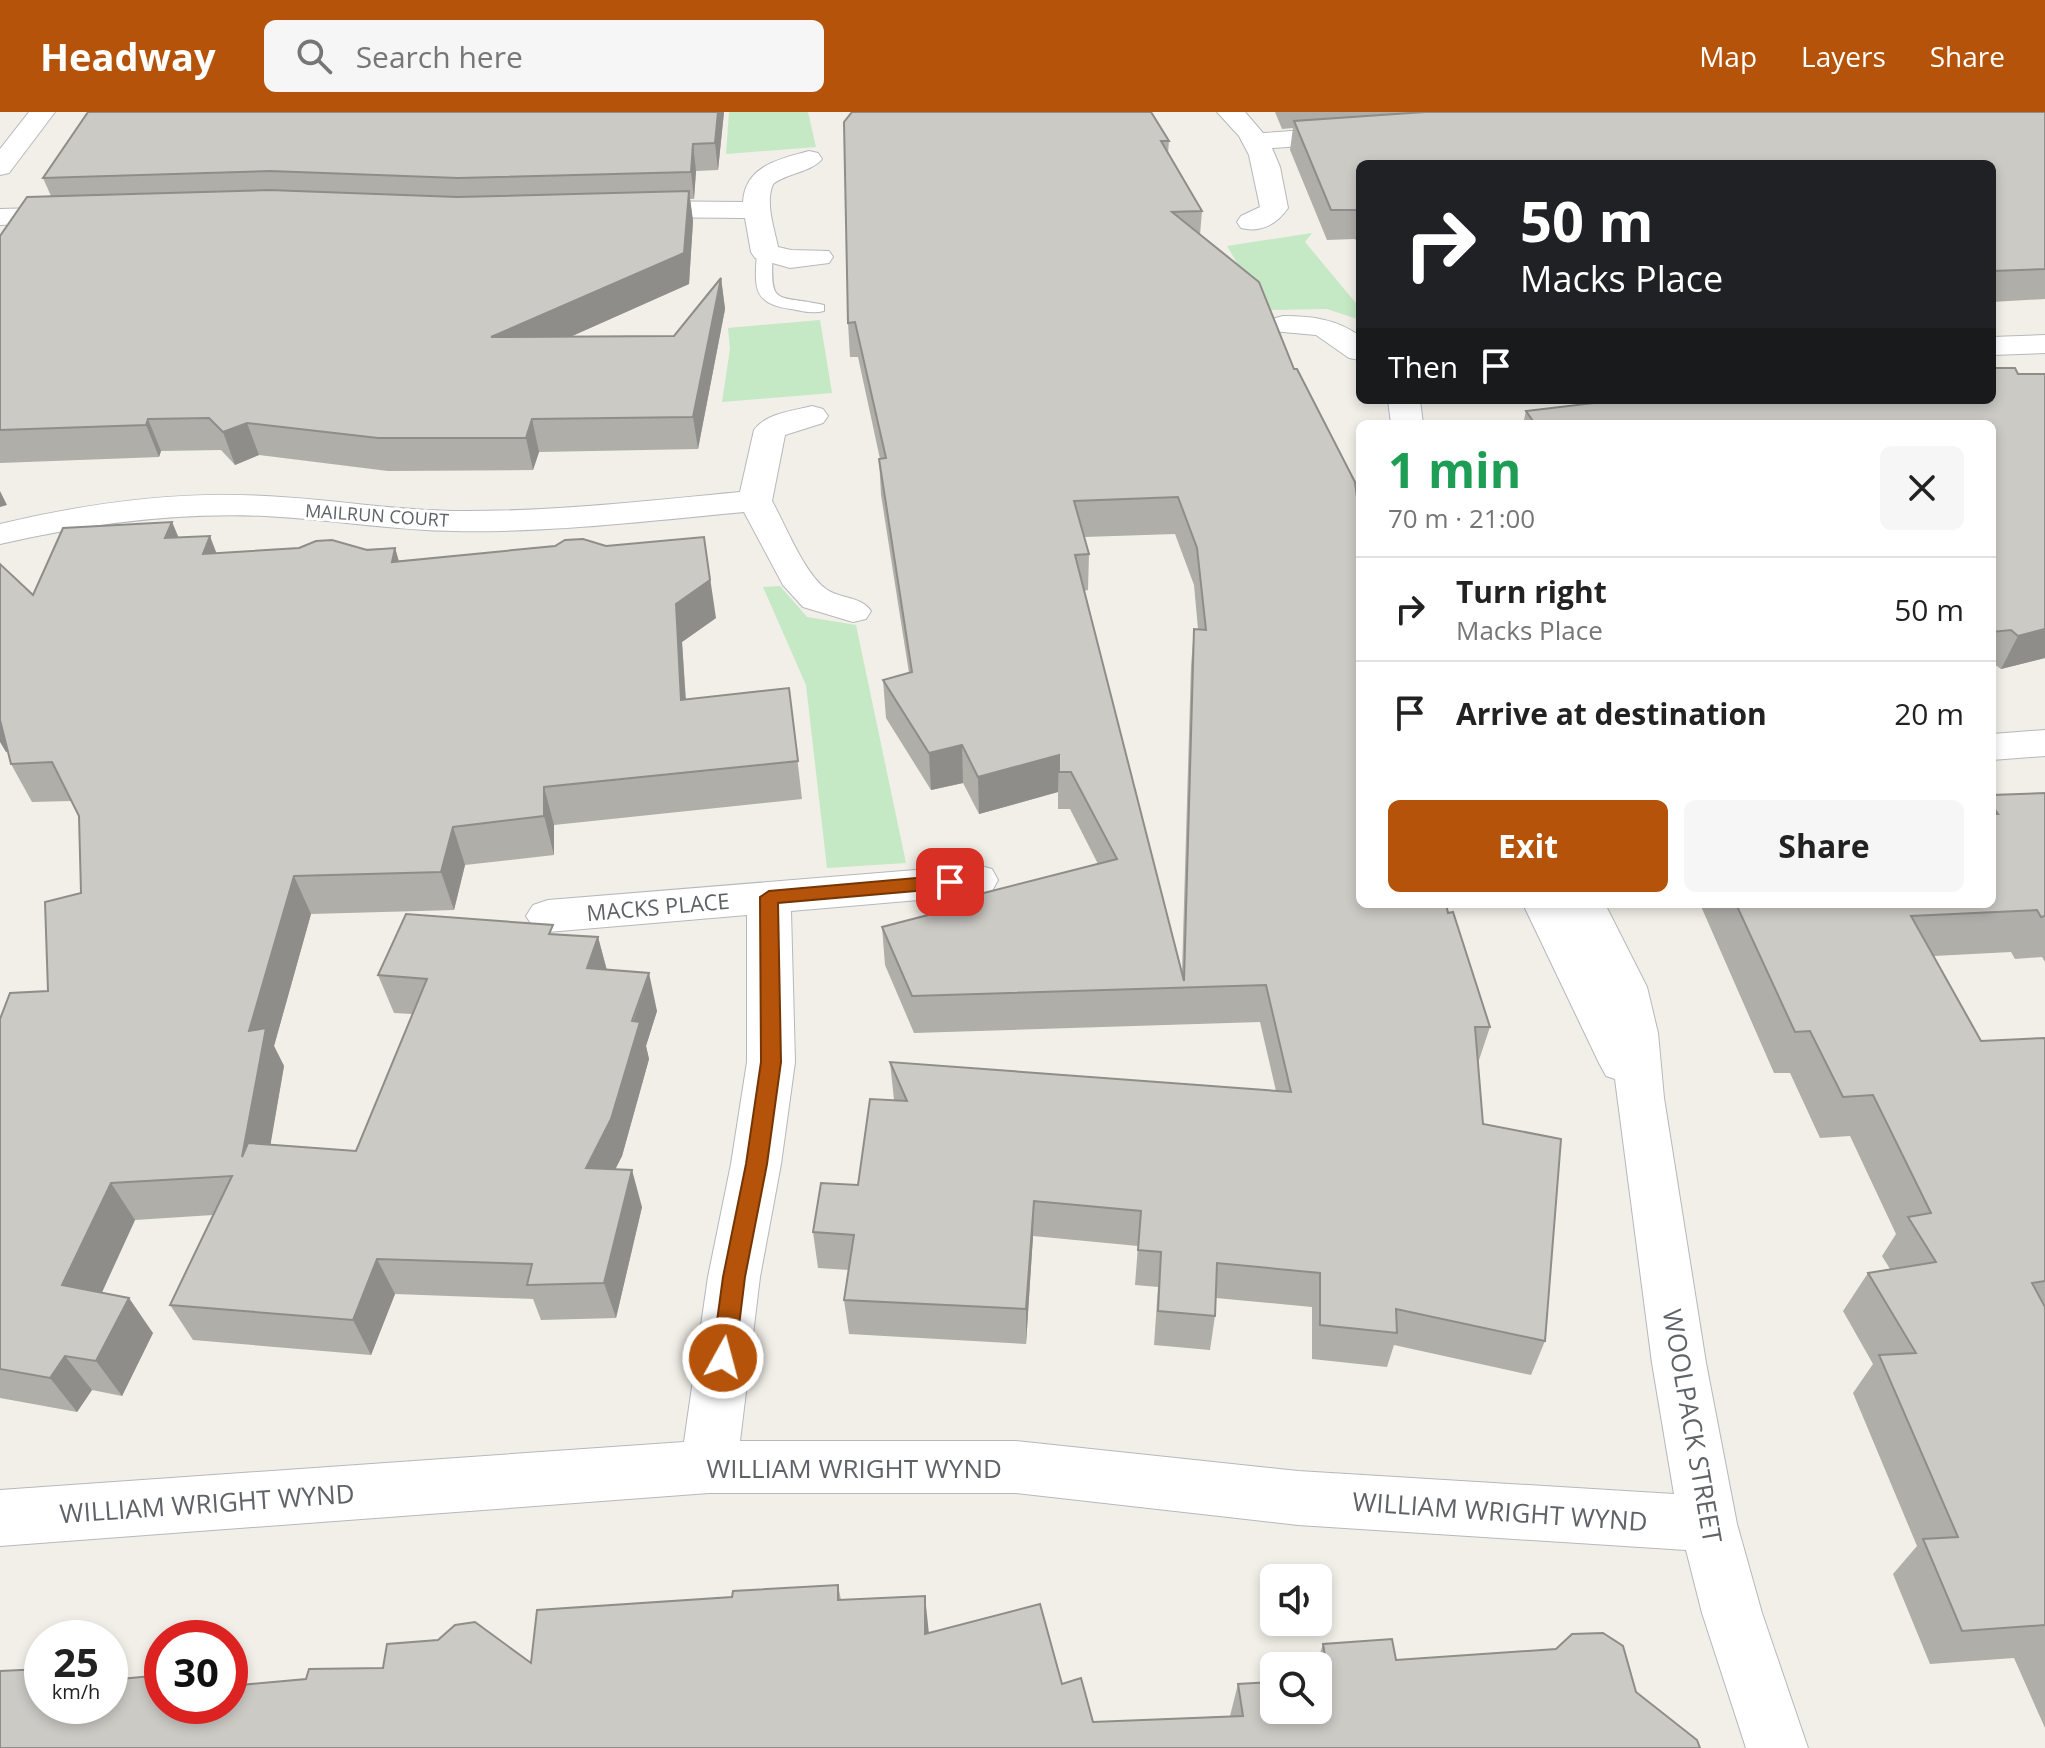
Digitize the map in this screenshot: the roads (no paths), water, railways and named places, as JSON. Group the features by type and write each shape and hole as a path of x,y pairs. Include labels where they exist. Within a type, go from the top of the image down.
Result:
{"street":[{"path":"0,167 42,112"},
{"path":"1230,112 1258,141 1274,208 1267,217 1251,222"},
{"path":"1258,141 1371,134"},
{"path":"809,159 766,173 757,186 755,210 765,252 790,259 819,257"},
{"path":"611,210 755,210"},
{"path":"0,217 95,215"},
{"path":"1283,325 1319,326 1339,332 1356,347"},
{"path":"1996,346 2045,344"},
{"path":"812,416 783,423 770,430 755,501 801,585 816,599 853,611"},
{"name":"MAILRUN COURT","path":"0,534 58,519 155,506 243,505 451,521 550,518 755,501"},
{"path":"1996,747 2045,743"},
{"name":"MACKS PLACE","path":"548,916 977,880"},
{"path":"709,1467 734,1277 756,1164 771,1062 769,897"},
{"name":"WOOLPACK STREET","path":"1547,908 1640,1098"},
{"name":"WOOLPACK STREET","path":"1585,908 1624,987 1635,1033 1640,1098 1679,1363 1708,1524 1732,1613 1777,1748"},
{"name":"WILLIAM WRIGHT WYND","path":"0,1518 709,1467 1016,1467 1298,1498 1708,1524"}],"lane":[{"path":"765,252 763,282 767,295 778,303 818,308"}]}
